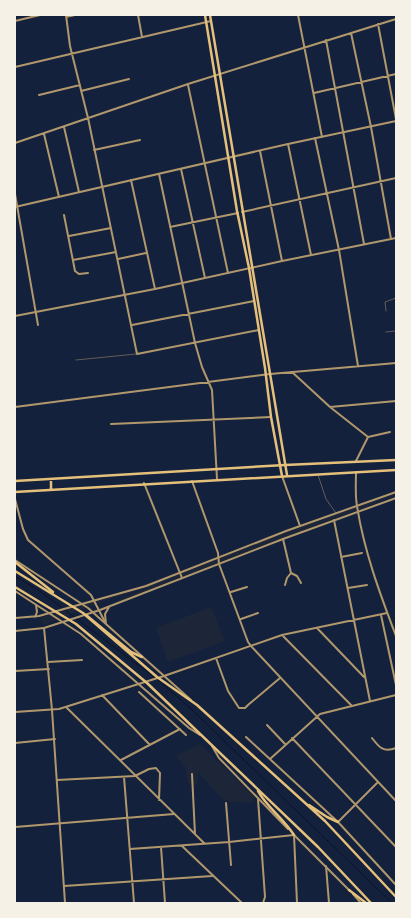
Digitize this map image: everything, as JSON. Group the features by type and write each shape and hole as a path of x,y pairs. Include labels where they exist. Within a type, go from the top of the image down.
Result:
{"main road":[{"path":"205,15 228,158 251,268 271,417 282,476"},
{"path":"210,15 287,475"},
{"path":"15,481 396,460"},
{"path":"15,492 144,483 396,470"},
{"path":"51,479 51,490"},
{"path":"15,561 64,600"},
{"path":"15,571 64,600 92,619 131,652 142,657"},
{"path":"15,589 50,607 88,634 159,694 318,847 371,903"},
{"path":"83,613 156,677 197,705 307,804 396,897"},
{"path":"258,789 262,798 284,820 294,835"},
{"path":"307,804 338,822"},
{"path":"349,890 366,903"}],"street":[{"path":"22,15 23,19"},
{"path":"15,21 40,15"},
{"path":"75,15 66,16 72,54 88,118 138,354 259,330"},
{"path":"138,15 142,37"},
{"path":"298,15 306,47 322,137"},
{"path":"15,143 188,84 396,18"},
{"path":"15,67 211,21"},
{"path":"16,207 396,120 378,24"},
{"path":"351,32 371,127 391,239"},
{"path":"326,40 364,244"},
{"path":"314,92 396,74"},
{"path":"81,91 129,79"},
{"path":"39,95 80,84"},
{"path":"188,84 228,273"},
{"path":"64,127 80,192"},
{"path":"44,134 59,197"},
{"path":"315,138 339,250 358,366"},
{"path":"94,150 140,140"},
{"path":"288,144 312,255"},
{"path":"260,151 282,261"},
{"path":"181,169 205,278"},
{"path":"158,174 195,343 202,367 212,390 212,420 217,479"},
{"path":"242,212 396,178"},
{"path":"131,180 155,289"},
{"path":"15,194 38,325"},
{"path":"170,227 238,213"},
{"path":"64,215 76,273 88,273"},
{"path":"68,236 111,228"},
{"path":"15,316 155,289 396,238"},
{"path":"73,260 116,252"},
{"path":"118,259 146,253"},
{"path":"132,325 254,301"},
{"path":"15,407 266,374 396,363"},
{"path":"292,372 330,407 368,438"},
{"path":"330,407 396,401"},
{"path":"111,424 271,417"},
{"path":"356,461 368,438 390,432"},
{"path":"356,472 356,505 374,576 396,636"},
{"path":"284,479 287,475"},
{"path":"282,476 300,526"},
{"path":"192,481 219,558 219,564 250,646 396,801"},
{"path":"144,483 182,578"},
{"path":"15,618 35,617 121,594 356,505 396,492"},
{"path":"15,630 44,628 69,621 396,498"},
{"path":"15,499 23,530 28,540 94,600 106,624"},
{"path":"334,520 370,701"},
{"path":"283,539 291,573"},
{"path":"342,557 362,553"},
{"path":"15,561 82,604 197,705"},
{"path":"291,573 297,576 301,583"},
{"path":"285,585 291,573"},
{"path":"348,588 367,585"},
{"path":"230,593 247,587"},
{"path":"15,589 81,634 141,683 189,728 202,736"},
{"path":"35,603 37,610 35,617"},
{"path":"106,624 105,614 110,606"},
{"path":"58,617 61,610"},
{"path":"240,619 258,612"},
{"path":"15,712 52,710 66,707 163,677 282,635 387,613"},
{"path":"381,615 396,685"},
{"path":"44,628 55,739 65,903"},
{"path":"317,628 364,677"},
{"path":"282,635 351,705"},
{"path":"216,658 228,691 239,708 248,705 280,678"},
{"path":"48,662 82,660"},
{"path":"15,671 49,669"},
{"path":"139,692 186,735"},
{"path":"102,695 150,745"},
{"path":"270,759 316,716 351,705 396,695"},
{"path":"66,707 204,844"},
{"path":"266,725 285,744"},
{"path":"120,760 180,729"},
{"path":"246,737 338,822 396,885"},
{"path":"292,738 396,847"},
{"path":"372,738 380,749 396,748"},
{"path":"15,743 55,739"},
{"path":"212,746 219,758 361,903"},
{"path":"57,780 135,776 148,769 158,768 160,773 159,800"},
{"path":"192,774 195,835"},
{"path":"124,777 134,903"},
{"path":"338,822 377,782"},
{"path":"258,799 266,897 262,903"},
{"path":"226,803 231,865"},
{"path":"15,827 174,814"},
{"path":"130,849 294,835"},
{"path":"294,835 298,903"},
{"path":"181,845 242,903"},
{"path":"161,847 165,903"},
{"path":"326,866 329,903"},
{"path":"64,886 212,876"}],"lane":[{"path":"386,311 385,302 396,298"},
{"path":"386,332 396,331"},
{"path":"76,360 138,354"},
{"path":"318,474 326,498 336,513"}],"shaded area":[{"path":"396,493 396,495 120,601 120,599 150,587 109,599 43,625 40,618 140,586"},
{"path":"211,607 225,641 168,662 156,628"},
{"path":"200,744 255,797 252,803 223,800 199,773 197,785 188,783 186,768 176,756"}],"waterway":[{"path":"15,576 41,592 158,680 189,707 392,903"}]}
